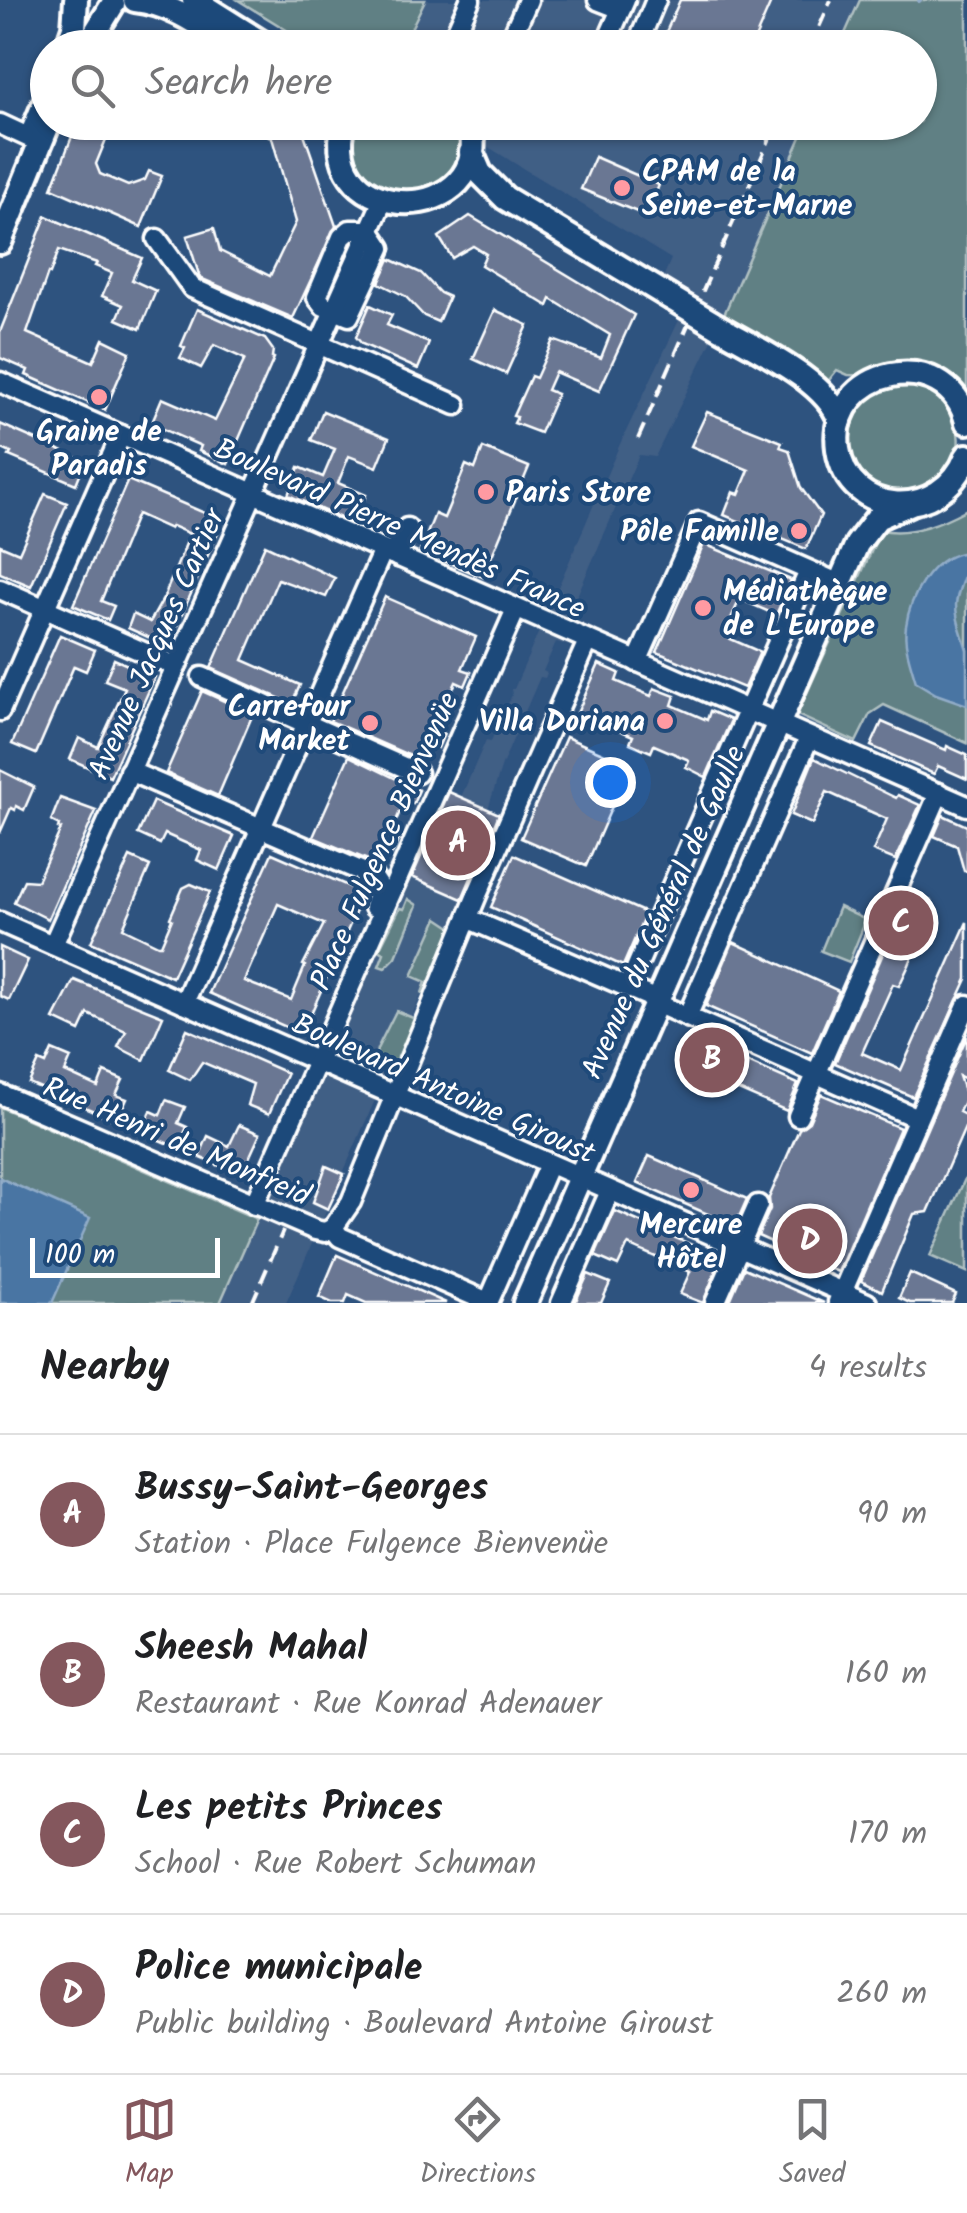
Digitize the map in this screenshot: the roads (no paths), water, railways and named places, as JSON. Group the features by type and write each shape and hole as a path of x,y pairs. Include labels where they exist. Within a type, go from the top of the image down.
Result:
{"main road":[{"path":"73,30 76,0"},
{"path":"90,0 170,8 206,30"},
{"path":"194,0 242,30"},
{"path":"102,30 126,2"},
{"path":"0,213 30,138"},
{"path":"0,242 42,140"},
{"path":"343,140 346,164 355,180 382,200 416,204 432,200 448,189 459,178 471,152"},
{"path":"471,140 480,173 505,198 806,380 830,401 840,421"},
{"path":"448,189 482,191 505,198"},
{"path":"840,421 854,394 887,375 906,372 942,385 956,399 967,422"},
{"path":"806,380 840,387 865,386"},
{"name":"Avenue du Général de Gaulle","path":"840,421 838,449 844,468 856,485 860,506 857,544"},
{"path":"943,492 954,481 967,456"},
{"path":"856,485 890,503 909,504"},
{"name":"Avenue du Général de Gaulle","path":"525,1303 857,544 877,518 943,492 967,490"}],"street":[{"path":"457,30 470,0"},
{"path":"515,30 528,0"},
{"path":"598,0 623,4 612,30"},
{"path":"644,30 656,0"},
{"path":"0,124 30,138"},
{"name":"Avenue Jacques Cartier","path":"52,945 382,200"},
{"path":"158,239 192,288 456,405"},
{"name":"Boulevard Pierre Mendès France","path":"0,382 967,806"},
{"path":"0,711 121,435"},
{"path":"636,662 699,522 840,584"},
{"path":"184,1002 307,722 391,554"},
{"name":"Avenue du Général de Gaulle","path":"628,987 810,571"},
{"path":"0,589 176,666"},
{"path":"398,877 392,863 486,654 500,645 516,609"},
{"path":"332,1228 351,1202 588,641"},
{"name":"Place Fulgence Bienvenüe","path":"313,1059 436,787 450,778 503,662 500,645"},
{"path":"202,678 417,773"},
{"name":"Avenue du Général de Gaulle","path":"687,1016 809,738"},
{"path":"130,770 261,828"},
{"path":"798,1116 939,793"},
{"name":"Place Fulgence Bienvenüe","path":"254,1205 379,894 379,884 372,876 261,828"},
{"path":"469,919 917,1118"},
{"name":"Boulevard Antoine Giroust","path":"0,922 740,1247 839,1297 867,1303"},
{"path":"839,1297 967,1005"},
{"name":"Rue Henri de Monfreid","path":"0,1094 315,1230 324,1232 332,1228 340,1237 488,1303"},
{"path":"488,1303 549,1164"},
{"path":"562,1303 610,1191"},
{"path":"715,1303 758,1204"}],"railway":[{"path":"818,30 831,0"},
{"path":"638,439 769,140"},
{"path":"252,1303 283,1231"}],"place":[{"name":"CPAM de la Seine-et-Marne","path":"622,188"},
{"name":"Graine de Paradis","path":"99,397"},
{"name":"Paris Store","path":"486,492"},
{"name":"Pôle Famille","path":"799,531"},
{"name":"Médiathèque de L'Europe","path":"703,608"},
{"name":"Villa Doriana","path":"665,721"},
{"name":"Carrefour Market","path":"370,723"},
{"name":"Bussy-Saint-Georges","path":"458,843"},
{"name":"Les petits Princes","path":"901,923"},
{"name":"Sheesh Mahal","path":"712,1060"},
{"name":"Mercure Hôtel","path":"691,1190"},
{"name":"Police municipale","path":"810,1241"}]}
